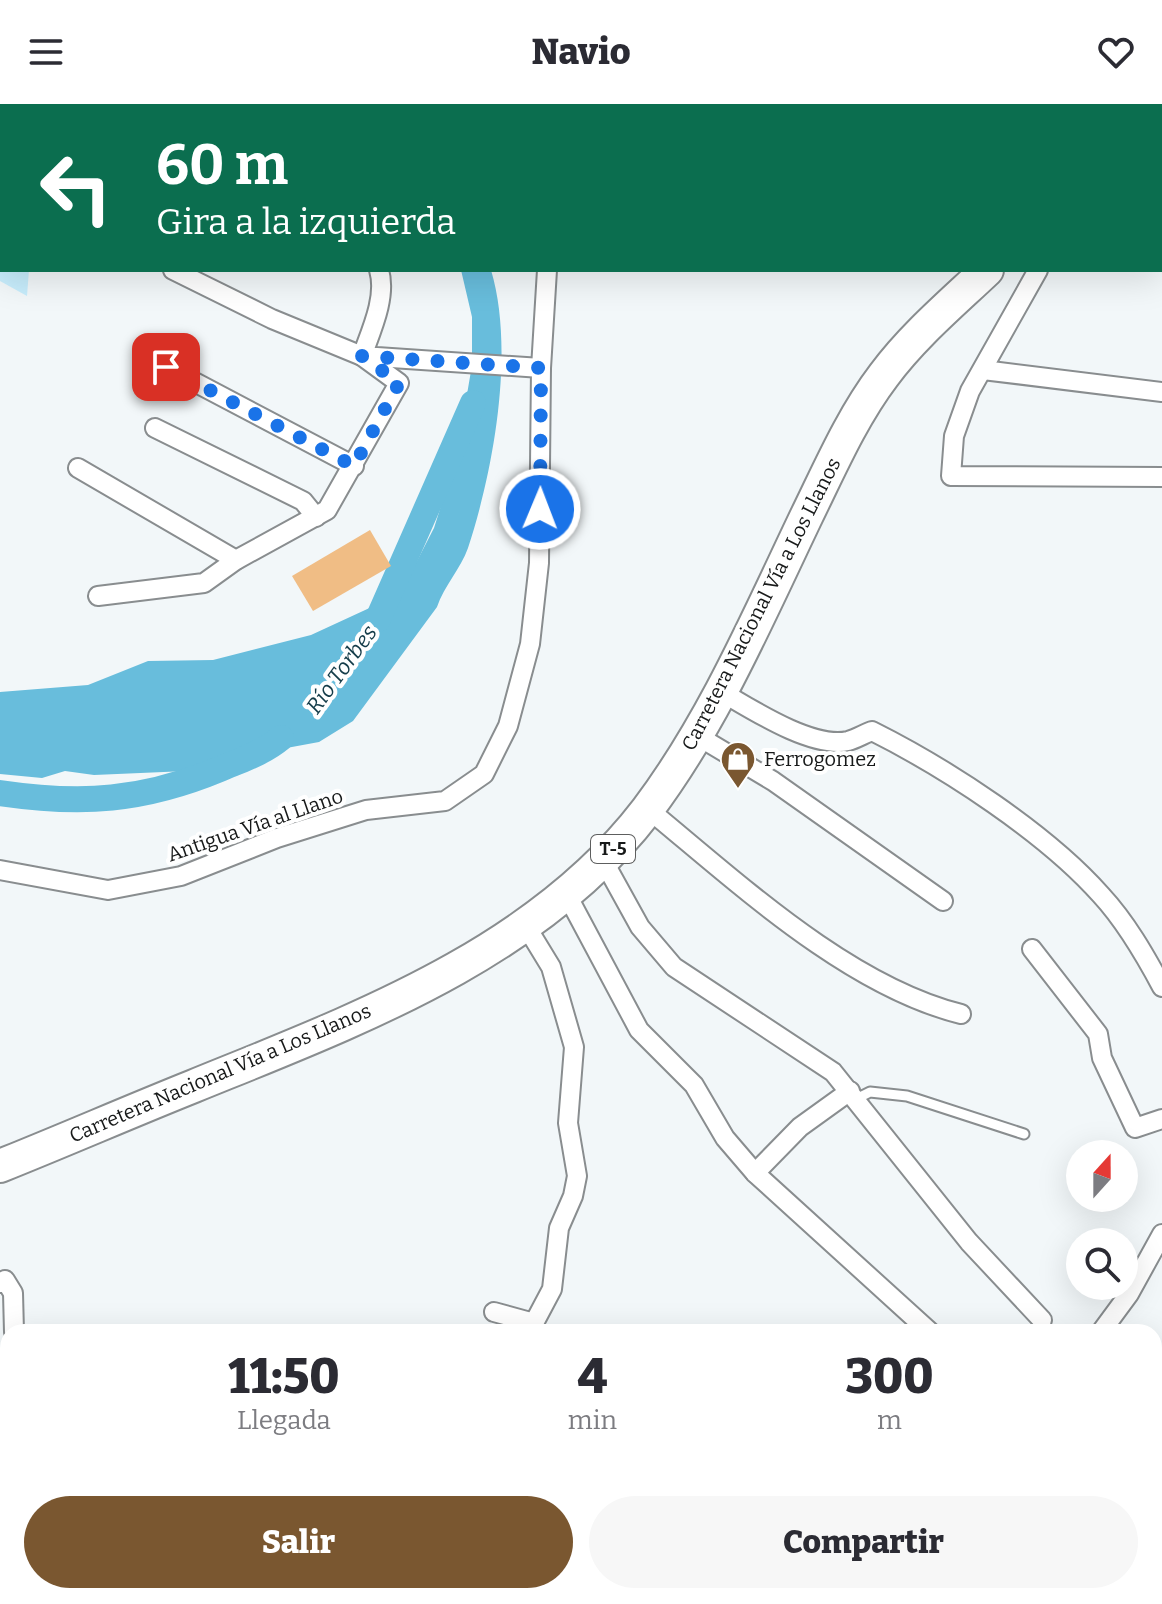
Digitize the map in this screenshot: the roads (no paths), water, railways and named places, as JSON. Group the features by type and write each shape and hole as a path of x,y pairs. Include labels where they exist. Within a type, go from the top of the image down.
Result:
{"highway":[{"name":"Carretera Nacional Vía a Los Llanos","path":"0,1166 281,1052 417,988 526,926 567,895 648,809 696,735 821,485 883,376 911,342 985,272"}],"street":[{"path":"98,596 204,583 236,560 327,510 399,383 362,356 272,319 177,272"},
{"path":"362,356 375,320 380,272"},
{"name":"Antigua Vía al Llano","path":"0,870 108,890 181,876 277,838 366,810 445,801 484,774 508,726 530,644 539,563 541,368 547,272"},
{"path":"1037,272 970,391 954,436 951,476 1162,477"},
{"path":"362,356 541,368"},
{"path":"166,367 354,466"},
{"path":"983,370 1162,392"},
{"path":"155,428 303,501 316,517"},
{"path":"78,468 236,560"},
{"path":"720,691 780,725 823,739 847,742 872,731 899,744 1028,829 1102,895 1141,950 1162,987"},
{"path":"696,735 773,781 943,901"},
{"path":"648,809 769,908 856,968 909,997 961,1014"},
{"path":"603,860 640,927 674,967 814,1058 853,1095 969,1242 1042,1320"},
{"path":"567,895 639,1030 694,1085 725,1138 755,1173 921,1324"},
{"path":"494,1312 534,1323 541,1314 552,1289 559,1228 573,1196 577,1176 568,1123 574,1047 551,967 526,926"},
{"path":"1032,949 1098,1034 1102,1058 1135,1128 1162,1119"},
{"path":"755,1173 800,1127 853,1095"},
{"path":"1107,1324 1129,1294 1162,1234"},
{"path":"0,1283 5,1280 13,1293 14,1324"}],"lane":[{"path":"853,1095 870,1092 907,1096 1024,1134"}],"water":[{"path":"461,272 491,272 501,336 498,409 486,482 468,548 437,607 353,721 319,742 216,761 187,771 94,775 65,771 42,778 0,774 0,692 88,685 148,661 213,660 311,635 376,605 416,563 434,528 456,459 472,365 472,317"}],"waterway":[{"name":"Río Torbes","path":"378,619 473,403"},
{"name":"Río Torbes","path":"0,793 58,799 138,794 192,780 259,752 281,738"}],"place":[{"name":"Ferrogomez","path":"738,790"}]}
